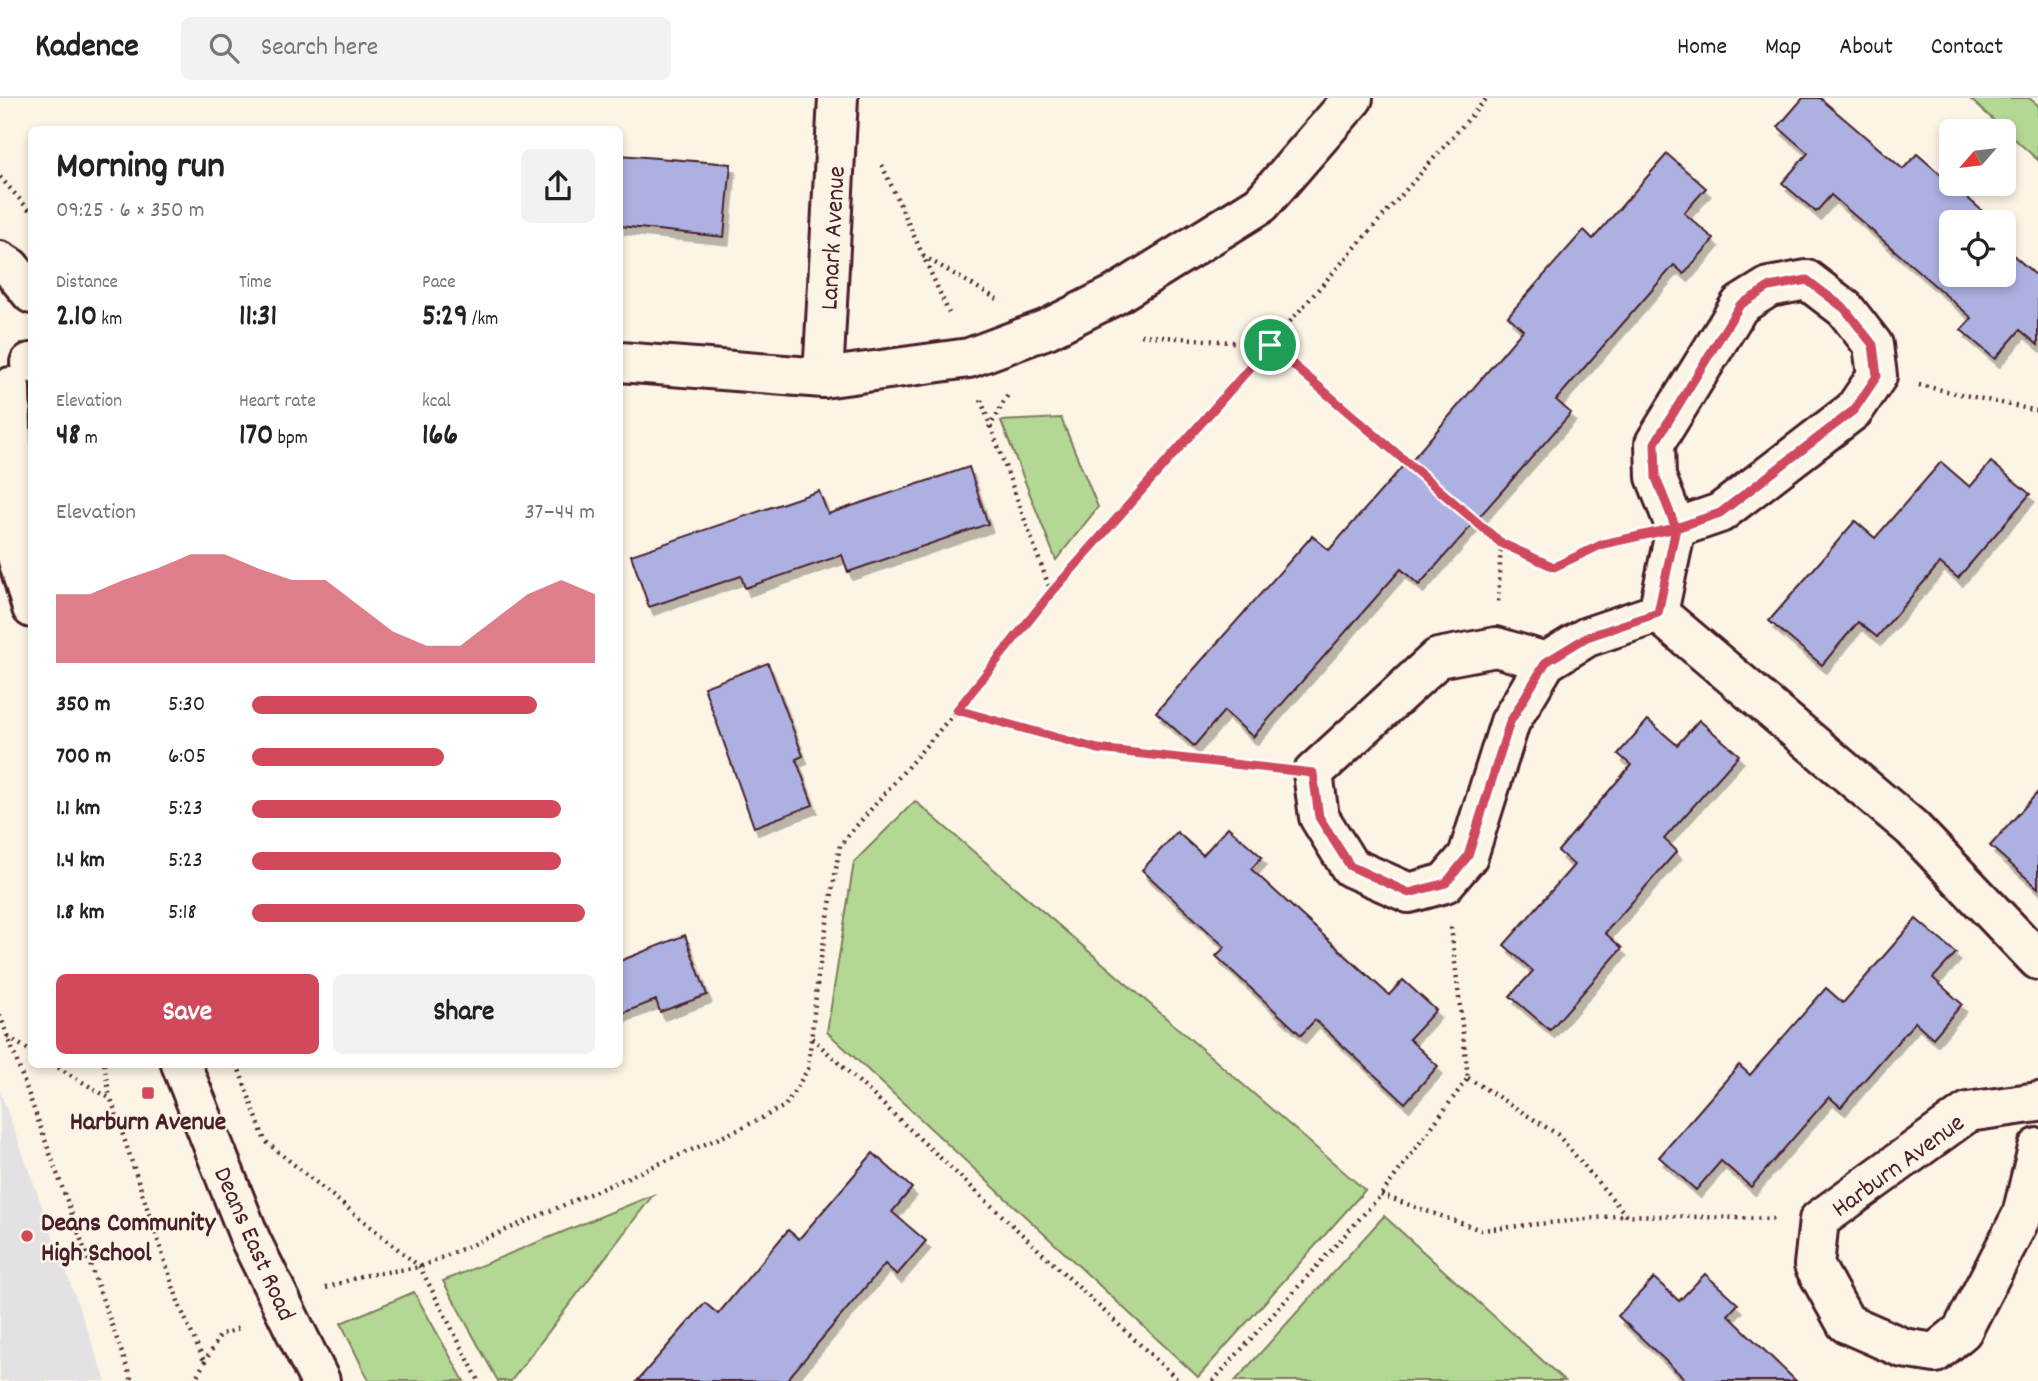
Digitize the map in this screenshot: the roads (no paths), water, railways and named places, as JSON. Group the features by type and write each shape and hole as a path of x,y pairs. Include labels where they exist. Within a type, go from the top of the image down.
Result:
{"street":[{"name":"Lanark Avenue","path":"823,378 838,98"},
{"path":"623,362 823,378 968,358 1047,329 1115,295 1261,204 1353,98"},
{"path":"1658,613 1676,528 1656,478 1655,443 1740,305 1769,287 1807,280 1845,309 1873,345 1877,376 1854,410 1720,513 1676,528"},
{"path":"21,373 7,533 28,596"},
{"path":"1546,662 1496,647 1438,658 1313,773 1319,817 1350,866 1409,893 1446,883 1468,856 1510,722 1546,662 1587,637 1658,613"},
{"path":"1658,613 1912,828 2038,960"},
{"name":"Deans East Road","path":"183,1068 251,1241 320,1381"},
{"name":"Harburn Avenue","path":"2038,1102 1968,1112 1819,1220 1814,1265 1846,1323 1903,1348 1935,1353 1962,1331 2022,1214 2038,1148"}],"place":[{"name":"Harburn Avenue","path":"148,1093"},
{"name":"Deans Community High School","path":"27,1236"}]}
